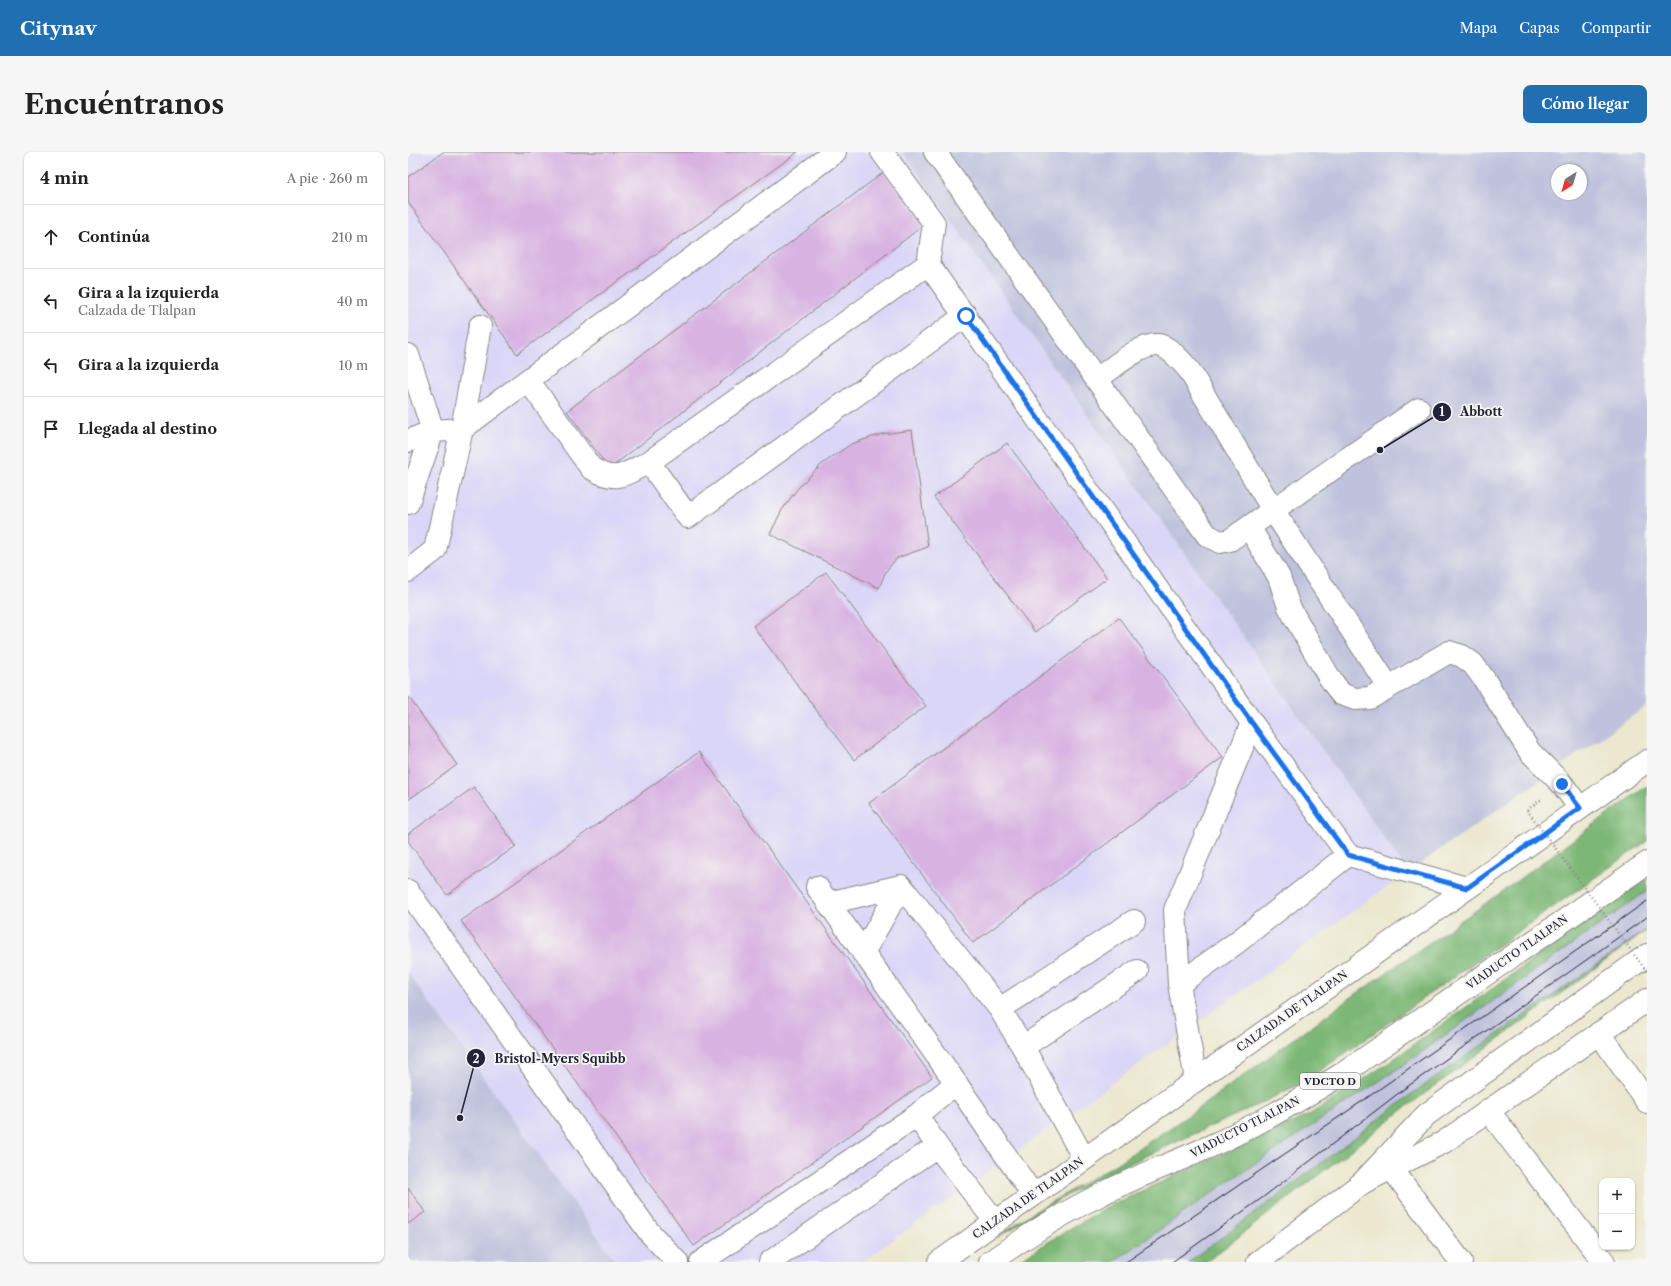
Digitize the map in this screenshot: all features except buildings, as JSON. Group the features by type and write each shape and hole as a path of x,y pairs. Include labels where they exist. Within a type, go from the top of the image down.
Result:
{"main road":[{"path":"408,441 433,430 462,429 835,152"},
{"path":"882,152 934,222 928,264 1252,723 1348,855 1467,888"},
{"path":"935,152 1207,535 1220,542 1230,540 1419,408"},
{"path":"528,380 591,468 603,475 617,477 649,462 928,264"},
{"path":"649,462 688,517 966,316"},
{"path":"408,571 435,550 462,429 480,326"},
{"path":"1097,379 1143,348 1159,345 1174,354 1189,370 1273,510 1388,686"},
{"path":"408,355 433,430 408,503"},
{"path":"1249,527 1279,577 1288,608 1329,677 1341,694 1355,699 1370,698 1388,686 1449,652 1462,656 1473,664 1484,679 1530,752 1562,784 1580,808"},
{"path":"1196,1080 1179,984 1174,910 1252,723"},
{"name":"CALZADA DE TLALPAN","path":"938,1262 1647,762"},
{"path":"1179,984 1236,943 1348,855"},
{"name":"VIADUCTO TLALPAN","path":"990,1262 1048,1224 1095,1197 1128,1181 1212,1146 1304,1098 1345,1072 1647,863"},
{"path":"901,886 822,895 956,1083 1033,1195"},
{"path":"863,953 901,886"},
{"path":"901,886 1000,1009 1023,1046 1084,1159"},
{"path":"408,891 649,1232 677,1262"},
{"path":"1000,1009 1134,921"},
{"path":"1258,1262 1362,1183 1426,1115 1647,955"},
{"path":"1023,1046 1138,971"},
{"path":"1362,1183 1444,1142 1647,1000"},
{"path":"1598,1033 1647,1102"},
{"path":"701,1262 916,1114 956,1083"},
{"path":"1488,1110 1604,1262"},
{"path":"916,1114 937,1146 995,1221"},
{"path":"770,1262 937,1146"},
{"path":"1392,1169 1461,1262"}],"path":[{"path":"1527,810 1647,972"}],"shaded area":[{"path":"408,152 903,152 1408,872 862,1262 616,1262 408,973"},
{"path":"903,152 1647,152 1647,706 1408,872"},
{"path":"1647,891 1647,930 1416,1091 1188,1262 1114,1262 1232,1179 1402,1066"},
{"path":"408,973 616,1262 408,1262"}],"green space":[{"path":"1647,786 1647,841 1307,1080 1266,1101 1120,1168 1069,1194 996,1238 1029,1215 1116,1164 1192,1113 1349,999 1499,894"},
{"path":"1647,878 1647,891 1402,1066 1232,1179 1114,1262 1016,1262 1111,1205 1309,1115 1391,1061"},
{"path":"1647,930 1405,1108 1206,1262 1188,1262 1416,1091"}],"tram line":[{"path":"1126,1262 1361,1102 1647,901"},
{"path":"1172,1262 1262,1198 1404,1089 1647,917"}],"place":[{"name":"Abbott","path":"1380,450"},
{"name":"Bristol-Myers Squibb","path":"460,1118"}],"route":[{"path":"966,316 1252,723 1348,855 1467,888 1580,808 1562,784"}]}
